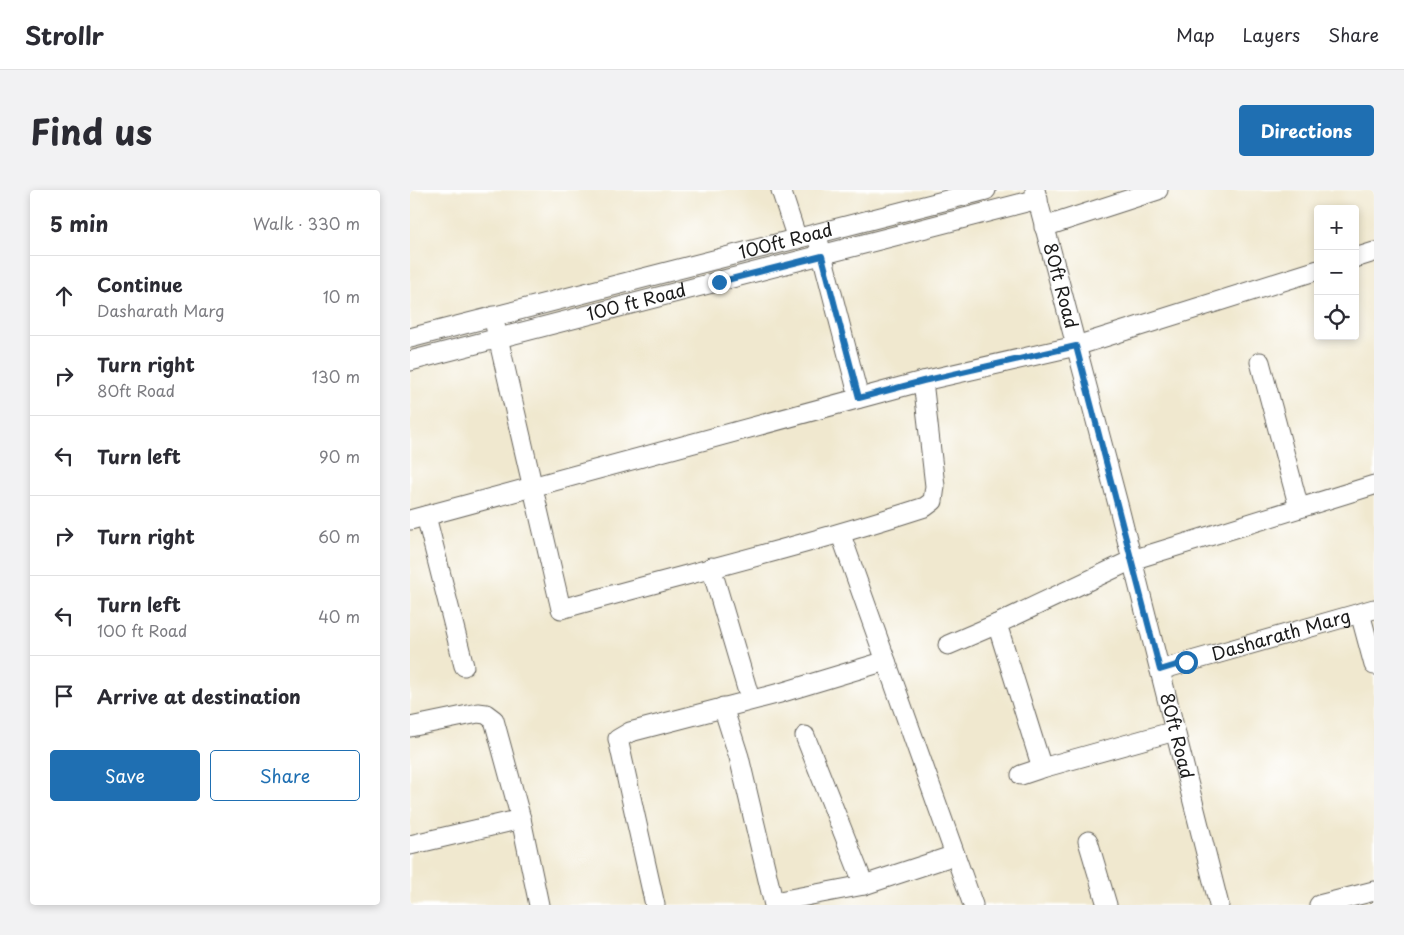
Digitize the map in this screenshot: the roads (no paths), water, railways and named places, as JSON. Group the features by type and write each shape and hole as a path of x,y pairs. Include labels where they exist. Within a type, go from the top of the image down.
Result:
{"street":[{"path":"781,190 798,239"},
{"name":"100ft Road","path":"410,338 817,234 931,197 986,190"},
{"path":"1044,227 1149,191"},
{"name":"80ft Road","path":"1037,194 1219,905"},
{"name":"100 ft Road","path":"410,361 822,256 1037,194"},
{"path":"817,234 859,398"},
{"path":"1359,257 1374,252"},
{"path":"464,666 418,518 923,381 1076,346 1314,271"},
{"path":"493,316 561,609 711,567 841,535 925,508 933,501 935,486 923,381"},
{"path":"1260,362 1299,508"},
{"path":"948,645 1132,560 1374,485"},
{"path":"841,535 974,905"},
{"path":"711,567 750,699"},
{"path":"1367,612 1374,665"},
{"name":"Dasharath Marg","path":"1160,670 1367,612"},
{"path":"997,624 1042,768"},
{"path":"655,905 618,739 630,732 750,699 780,693 886,661"},
{"path":"723,707 739,756 774,904 864,885 955,855"},
{"path":"410,727 478,713 486,714 494,720 521,819 539,905"},
{"path":"1021,775 1175,731"},
{"path":"805,736 864,885"},
{"path":"410,845 521,819"},
{"path":"1088,840 1107,905"},
{"path":"1318,905 1374,891"}]}
